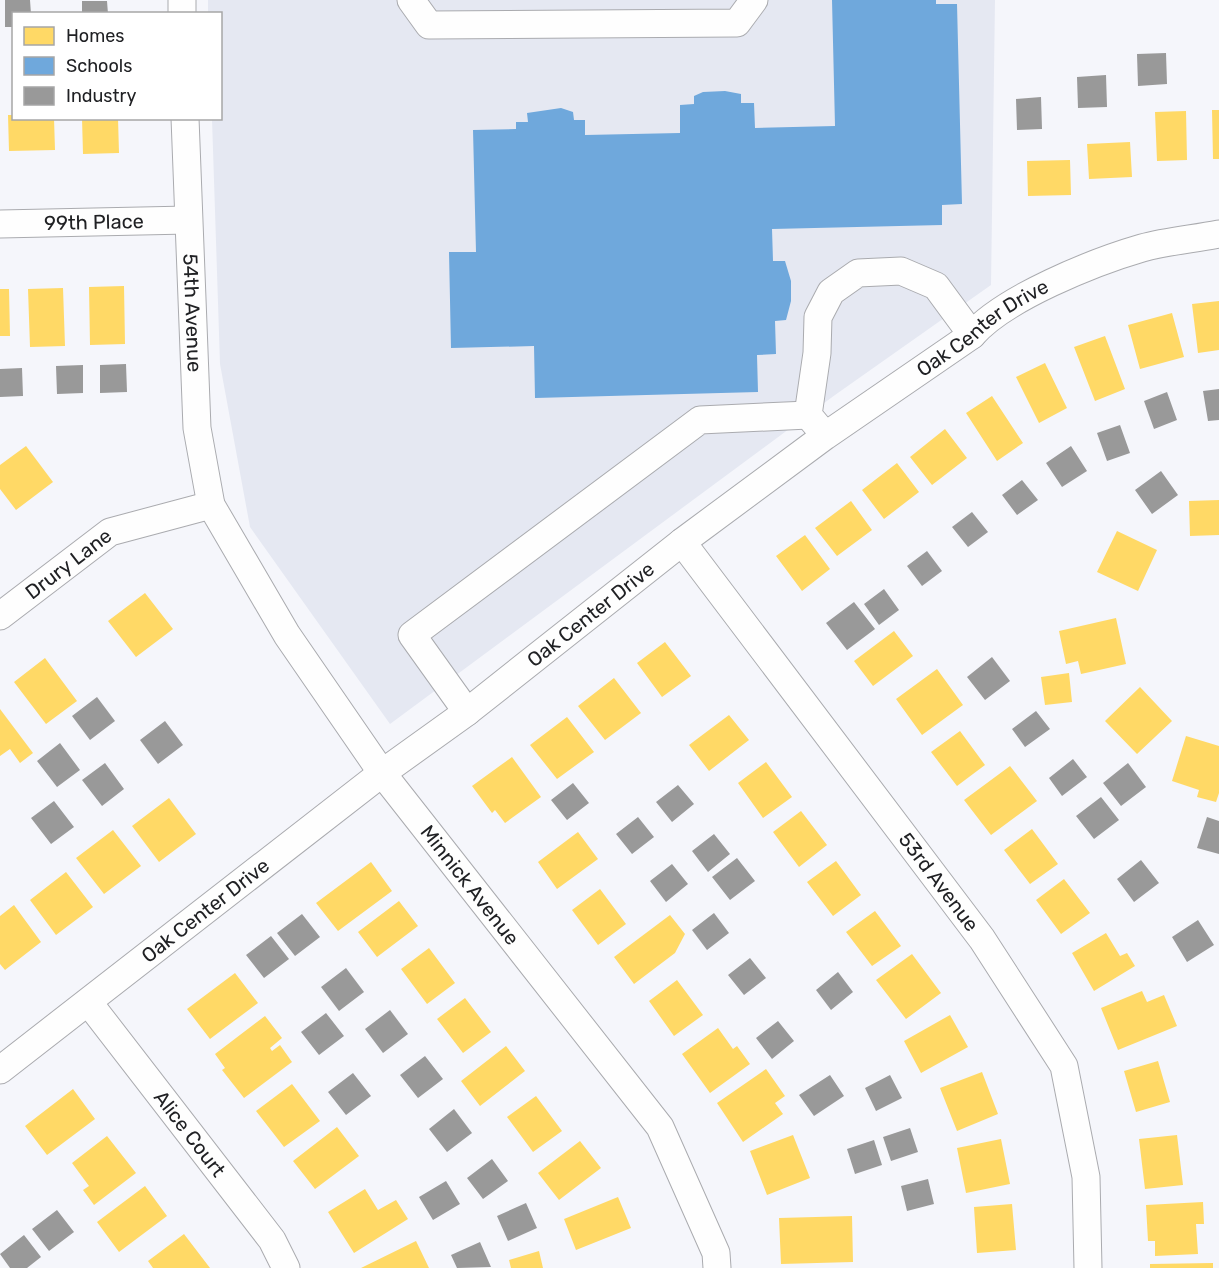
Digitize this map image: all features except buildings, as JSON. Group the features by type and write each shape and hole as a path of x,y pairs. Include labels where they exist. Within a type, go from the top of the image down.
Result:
{"street":[{"path":"411,0 429,25 736,23 754,0"},
{"name":"54th Avenue","path":"185,120 197,428 211,505"},
{"name":"99th Place","path":"0,224 188,220"},
{"name":"Oak Center Drive","path":"0,1070 382,773 467,711 682,542 825,436 972,335 984,321 1020,300 1096,264 1143,248 1219,234"},
{"path":"825,436 808,415 817,353 818,317 831,292 858,273 901,271 936,286 972,335"},
{"path":"467,711 412,635 700,420 808,415"},
{"name":"Drury Lane","path":"0,616 110,532 211,505"},
{"name":"Minnick Avenue","path":"211,505 287,635 382,773 660,1127 716,1253 717,1268"},
{"name":"53rd Avenue","path":"682,542 982,939 1064,1066 1086,1177 1088,1268"},
{"name":"Alice Court","path":"89,1003 273,1240 286,1268"}],"shaded area":[{"path":"208,0 995,0 991,285 835,395 390,724 250,527 220,364 212,120 222,120 222,12 208,12"}]}
